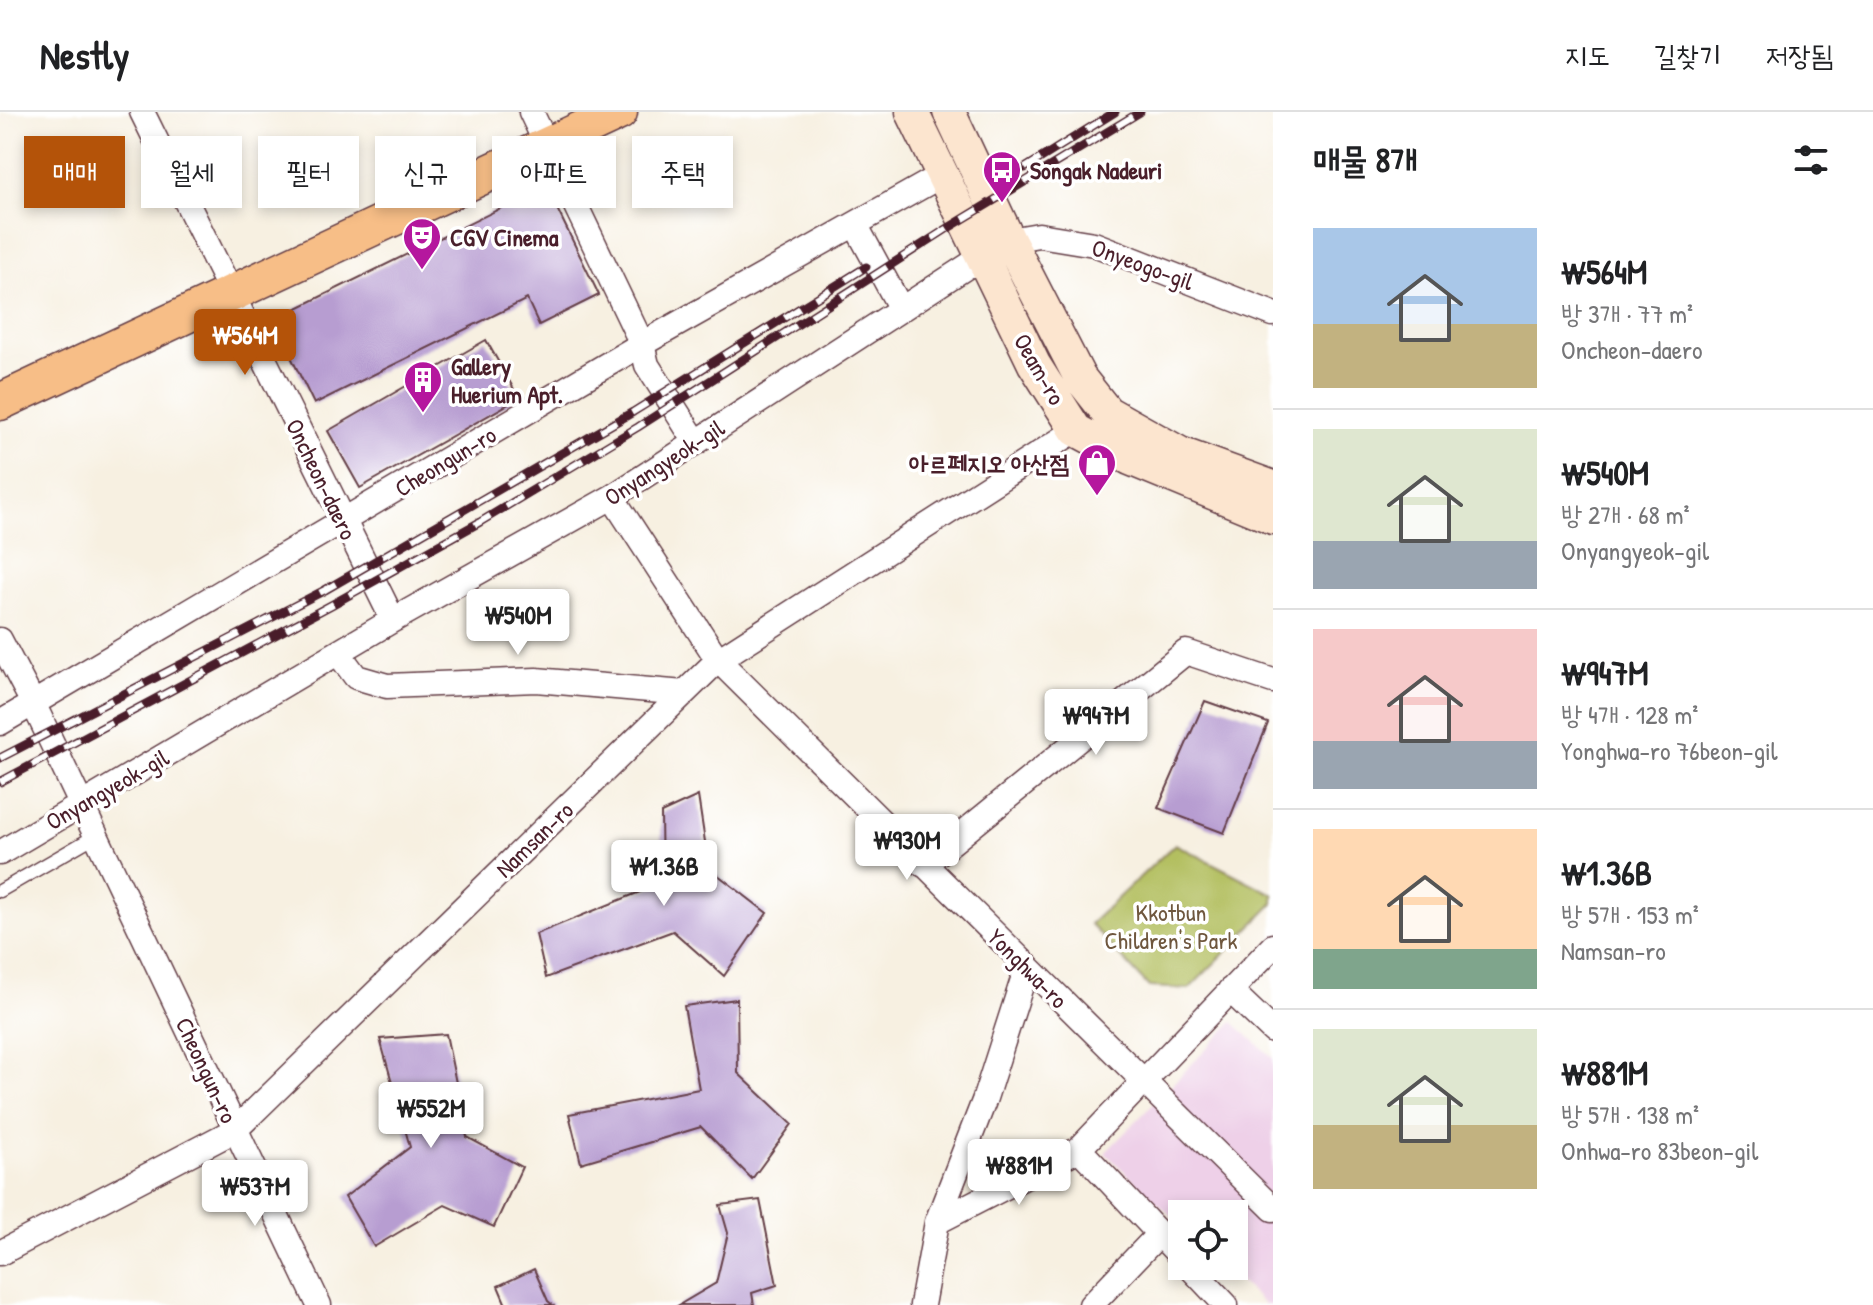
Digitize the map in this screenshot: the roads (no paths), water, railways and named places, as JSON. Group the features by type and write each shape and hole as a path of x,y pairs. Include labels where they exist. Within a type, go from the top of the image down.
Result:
{"main road":[{"path":"0,402 546,124 619,112"},
{"name":"Oeam-ro","path":"912,112 980,258 1034,364 1076,430 1130,459 1273,518"},
{"name":"Oeam-ro","path":"949,112 1009,240 1080,378 1107,412 1180,453 1273,487"},
{"path":"0,384 227,286"}],"street":[{"name":"Oncheon-daero","path":"142,112 393,620"},
{"path":"546,124 642,344 647,365 696,442"},
{"name":"Cheongun-ro","path":"34,705 642,344 942,175"},
{"path":"855,224 901,309"},
{"name":"Onyeogo-gil","path":"1009,240 1039,235 1094,244 1269,307"},
{"name":"Onyangyeok-gil","path":"0,853 393,620 612,497 980,258"},
{"name":"Namsan-ro","path":"0,1253 235,1130 718,660 1076,430"},
{"name":"Yonghwa-ro","path":"612,497 718,660 1273,1209"},
{"name":"Cheongun-ro","path":"0,640 34,705 319,1305"},
{"path":"924,865 1186,652 1273,681"},
{"path":"339,654 356,677 387,686 536,680 684,693"},
{"path":"0,723 34,705"},
{"path":"937,1222 1079,1149 1273,946"},
{"path":"922,1305 937,1222 984,1101 1027,967"},
{"path":"1230,990 1273,1031"},
{"path":"1079,1149 1168,1243"},
{"path":"1091,1305 1159,1234"},
{"path":"1202,1280 1226,1305"}],"lane":[{"path":"0,891 95,836"}],"railway":[{"path":"1025,168 1115,112"},
{"path":"0,782 480,522 638,427 945,230 1140,112"},
{"path":"0,758 325,590 633,412 866,267"}],"place":[{"name":"Songak Nadeuri","path":"1002,204"},
{"name":"CGV Cinema","path":"422,271"},
{"name":"Gallery Huerium Apt.","path":"423,414"},
{"name":"아르페지오 아산점","path":"1097,497"}],"park label":[{"name":"Kkotbun Children's Park","path":"1171,926"}]}
